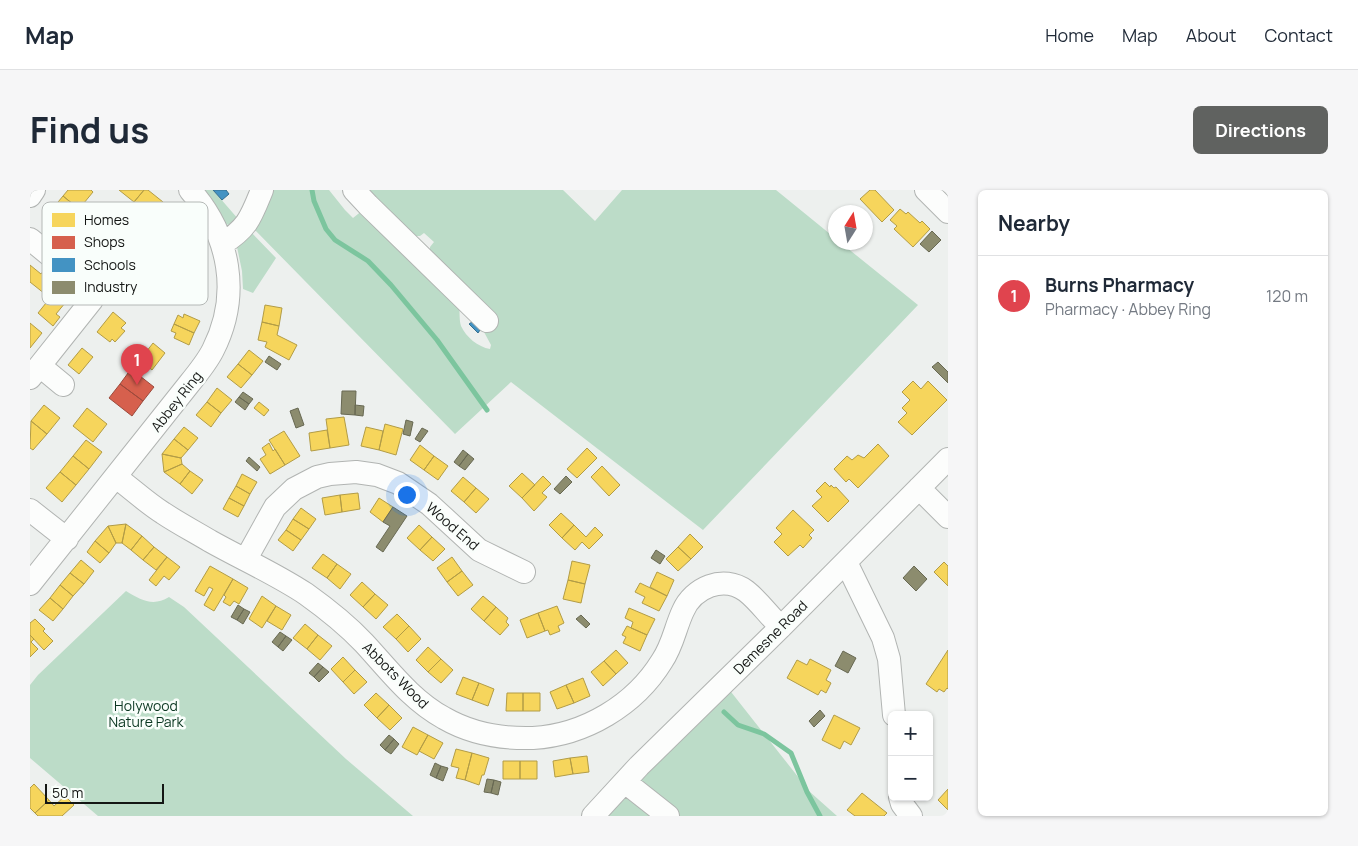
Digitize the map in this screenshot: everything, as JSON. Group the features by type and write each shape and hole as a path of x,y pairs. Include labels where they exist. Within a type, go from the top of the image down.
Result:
{"street":[{"path":"30,196 34,190"},
{"name":"Abbey Ring","path":"190,190 200,202"},
{"path":"222,244 245,226 262,190"},
{"path":"354,190 487,321"},
{"path":"926,190 948,212"},
{"name":"Abbey Ring","path":"30,584 190,384 213,350 225,319 228,304 228,273 222,244 208,213"},
{"path":"30,239 42,249"},
{"path":"63,385 35,372 88,305"},
{"name":"Demesne Road","path":"593,816 639,766 948,459"},
{"name":"Wood End","path":"246,559 271,513 283,498 294,489 317,477 356,472 377,475 398,483 429,504 479,550 524,572"},
{"name":"Abbots Wood","path":"116,478 162,512 305,594 339,620 363,642 417,700 430,710 463,727 498,736 534,738 552,735 587,725 612,712 640,690 652,676 671,645 686,605 703,588 720,584 738,586 746,591 781,627"},
{"path":"919,488 948,517"},
{"path":"30,510 66,539"},
{"path":"846,562 883,638 889,659 894,711"},
{"path":"626,782 668,816"},
{"path":"902,801 908,814 911,816"}],"green space":[{"path":"203,190 213,190 239,220 229,225 225,224"},
{"path":"271,190 329,190 353,218 363,210 459,305 461,326 469,338 477,344 490,349 491,345 484,332 498,316 489,311 430,250 434,242 424,233 420,236 415,236 365,190 563,190 595,221 622,190 776,190 828,232 828,250 850,250 918,305 703,530 511,382 455,434 253,228"},
{"path":"250,231 276,258 253,293 243,289 242,271 237,247"},
{"name":"Holywood Nature Park","path":"126,591 152,602 158,602 169,597 184,607 346,759 413,816 98,816 30,758 30,685 38,675"},
{"path":"724,683 810,792 837,816 593,816"}],"building: Homes":[{"path":"68,190 91,190 93,192 85,202 70,202 63,196"},
{"path":"119,190 144,190 134,202"},
{"path":"144,190 148,190 163,202 134,202"},
{"path":"870,190 875,190 894,210 882,222 873,213 873,205 866,205 860,199"},
{"path":"63,196 70,202 58,202"},
{"path":"900,209 906,214 908,212 920,223 922,221 930,229 913,247 894,229 897,226 890,220"},
{"path":"30,265 41,274 42,273 42,292 30,282"},
{"path":"44,305 63,305 56,314 60,317 53,326 38,313"},
{"path":"265,305 282,308 279,326 262,322"},
{"path":"113,312 126,323 121,328 125,331 115,342 112,339 110,342 97,332"},
{"path":"184,314 200,321 194,333 174,324 178,315 183,318"},
{"path":"262,322 279,326 277,335 297,345 289,360 265,347 267,342 258,340"},
{"path":"30,323 42,333 30,348"},
{"path":"174,324 194,333 189,345 174,338 176,333 171,331"},
{"path":"153,343 165,353 152,370 140,360"},
{"path":"82,348 93,357 79,374 68,365"},
{"path":"249,350 263,361 252,375 238,364"},
{"path":"238,364 252,375 241,388 227,377"},
{"path":"913,381 921,389 928,381 947,400 912,435 898,422 907,413 902,408 910,400 902,392"},
{"path":"217,388 232,400 221,413 207,402"},
{"path":"207,402 221,413 211,427 196,415"},
{"path":"259,402 269,410 264,416 254,408"},
{"path":"44,405 60,418 47,434 31,421"},
{"path":"87,408 107,424 93,442 73,426"},
{"path":"344,417 349,445 330,448 326,419"},
{"path":"31,421 47,434 33,450 30,448"},
{"path":"385,424 403,429 396,455 379,450"},
{"path":"184,427 198,438 188,450 174,439"},
{"path":"366,427 383,431 379,450 361,446"},
{"path":"327,430 330,448 311,451 309,433"},
{"path":"284,431 300,456 285,465 269,440"},
{"path":"174,439 188,450 181,458 162,454"},
{"path":"86,440 102,452 89,469 73,456"},
{"path":"269,443 285,465 270,474 260,459 266,455 262,448"},
{"path":"878,444 889,456 858,488 849,479 846,482 834,469 847,456 852,460 858,455 864,458"},
{"path":"420,445 434,456 424,470 410,460"},
{"path":"587,448 597,458 577,478 567,469"},
{"path":"162,454 181,458 182,464 164,472"},
{"path":"73,456 89,469 76,485 60,472"},
{"path":"434,456 448,466 438,480 424,470"},
{"path":"182,464 190,471 180,484 164,472"},
{"path":"602,466 620,485 609,496 591,477"},
{"path":"190,471 203,480 192,494 180,484"},
{"path":"60,472 76,485 62,502 46,488"},
{"path":"522,473 535,485 522,498 509,486"},
{"path":"242,474 257,482 250,494 236,486"},
{"path":"543,476 551,484 542,493 547,497 534,511 522,498"},
{"path":"463,477 476,488 464,502 451,491"},
{"path":"825,482 830,487 831,485 834,488 836,487 849,501 828,522 812,506 822,497 816,491"},
{"path":"236,486 250,494 244,506 229,498"},
{"path":"476,488 489,499 476,513 464,502"},
{"path":"358,493 360,509 342,512 340,495"},
{"path":"340,495 342,512 325,515 322,498"},
{"path":"229,498 244,506 238,517 223,509"},
{"path":"379,498 393,507 383,522 370,512"},
{"path":"301,508 316,519 309,529 293,519"},
{"path":"793,510 814,530 809,535 812,538 803,548 800,545 788,556 774,542 782,534 776,528"},
{"path":"561,513 574,525 562,538 549,525"},
{"path":"293,519 309,529 301,540 286,530"},
{"path":"126,524 122,543 116,543 108,526"},
{"path":"126,524 142,536 131,550 122,543"},
{"path":"419,525 432,537 420,550 407,538"},
{"path":"574,525 586,537 595,527 603,535 589,549 582,542 575,550 562,538"},
{"path":"108,526 116,543 109,553 95,541"},
{"path":"286,530 301,540 293,551 278,540"},
{"path":"690,534 703,547 691,559 678,547"},
{"path":"142,536 154,547 143,560 131,550"},
{"path":"432,537 445,549 433,561 420,550"},
{"path":"95,541 109,553 100,563 87,552"},
{"path":"154,547 167,557 156,570 143,560"},
{"path":"678,547 691,559 678,571 666,559"},
{"path":"323,554 337,564 327,578 312,568"},
{"path":"167,557 180,567 169,580 164,576 156,586 149,580"},
{"path":"452,557 462,571 447,582 437,568"},
{"path":"81,560 94,571 84,584 70,573"},
{"path":"572,561 590,565 585,584 568,580"},
{"path":"944,562 948,566 948,586 934,572"},
{"path":"337,564 351,574 340,589 327,578"},
{"path":"210,566 233,579 214,611 204,605 213,589 209,587 204,596 195,591"},
{"path":"462,571 473,585 458,596 447,582"},
{"path":"657,572 674,580 667,596 650,587"},
{"path":"70,573 84,584 73,596 60,585"},
{"path":"233,579 248,588 239,604 234,601 230,606 223,602 226,597 224,595"},
{"path":"568,580 585,584 581,603 563,599"},
{"path":"362,582 375,594 363,607 350,595"},
{"path":"640,583 667,596 659,611 642,603 645,597 635,592"},
{"path":"60,585 73,596 63,609 50,598"},
{"path":"375,594 388,605 376,619 363,607"},
{"path":"262,596 276,606 262,628 249,619"},
{"path":"483,596 496,607 484,621 471,609"},
{"path":"50,598 63,609 53,621 39,610"},
{"path":"276,606 291,615 282,630 267,621"},
{"path":"557,606 564,623 558,626 560,631 550,635 548,630 545,631 538,613"},
{"path":"496,607 508,618 506,622 509,625 500,635 484,621"},
{"path":"629,608 655,619 647,635 631,628 633,622 625,618"},
{"path":"538,613 545,631 527,638 520,620"},
{"path":"397,614 409,626 396,639 383,627"},
{"path":"35,619 53,641 44,650 30,635 30,623"},
{"path":"305,624 318,635 307,649 293,638"},
{"path":"409,626 421,639 408,652 396,639"},
{"path":"627,626 647,635 640,651 623,643 626,637 622,635"},
{"path":"30,635 34,639 31,642 38,649 30,657"},
{"path":"318,635 332,646 320,660 307,649"},
{"path":"428,647 441,659 428,672 416,660"},
{"path":"616,650 628,663 616,674 604,661"},
{"path":"948,650 948,689 944,692 939,689 937,692 926,684"},
{"path":"343,657 355,670 343,682 331,669"},
{"path":"441,659 453,670 441,683 428,672"},
{"path":"810,659 831,670 826,680 831,683 826,693 821,690 818,695 787,678 797,660 807,665"},
{"path":"604,661 616,674 603,686 591,672"},
{"path":"355,670 367,682 354,694 343,682"},
{"path":"463,677 479,683 472,700 456,694"},
{"path":"583,678 590,696 574,703 566,685"},
{"path":"479,683 494,689 488,706 472,700"},
{"path":"566,685 574,703 557,709 550,692"},
{"path":"376,693 389,705 377,718 364,705"},
{"path":"507,693 523,693 523,711 506,711"},
{"path":"523,693 540,693 540,711 523,711"},
{"path":"389,705 402,718 390,730 377,718"},
{"path":"834,715 860,728 851,745 844,741 840,749 822,740"},
{"path":"413,727 428,735 417,755 402,747"},
{"path":"428,735 443,743 434,759 419,751"},
{"path":"456,749 472,753 465,780 456,778 459,768 451,766"},
{"path":"472,753 489,758 479,785 465,780"},
{"path":"587,756 589,772 573,774 570,758"},
{"path":"570,758 573,774 555,777 553,761"},
{"path":"503,761 520,761 520,779 503,779"},
{"path":"520,761 537,761 537,779 520,779"},
{"path":"34,784 49,800 35,813 30,808 30,788"},
{"path":"948,789 948,810 938,800"},
{"path":"862,793 887,813 884,816 855,816 847,810"},
{"path":"65,796 74,805 62,816 38,816 35,813 49,800 54,806"}],"building: Shops":[{"path":"131,369 154,387 143,401 120,384"},
{"path":"120,384 143,401 132,416 109,398"}],"building: Schools":[{"path":"213,190 226,190 229,194 222,200"},
{"path":"472,322 480,330 478,333 469,324"}],"building: Industry":[{"path":"932,231 941,240 929,252 920,244"},
{"path":"269,356 281,364 277,370 265,362"},
{"path":"938,362 948,372 948,383 932,367"},
{"path":"342,391 356,391 355,415 341,414"},
{"path":"243,392 253,399 249,404 239,397"},
{"path":"239,397 249,404 245,410 235,402"},
{"path":"355,405 364,406 363,416 355,415"},
{"path":"298,408 304,425 296,428 290,411"},
{"path":"406,420 413,422 410,436 403,434"},
{"path":"422,428 428,431 420,442 415,439"},
{"path":"463,450 468,454 459,466 454,462"},
{"path":"468,454 474,459 465,470 459,466"},
{"path":"249,457 260,467 257,471 246,461"},
{"path":"566,476 572,482 560,494 554,489"},
{"path":"393,507 407,516 383,552 376,547 390,526 383,522"},
{"path":"656,550 665,556 660,564 651,558"},
{"path":"914,566 927,579 916,591 903,578"},
{"path":"238,605 244,609 237,620 231,617"},
{"path":"244,609 250,612 243,624 237,620"},
{"path":"581,615 590,624 586,628 576,619"},
{"path":"280,632 286,636 278,647 272,642"},
{"path":"286,636 292,640 283,651 278,647"},
{"path":"843,651 856,658 848,673 835,666"},
{"path":"318,663 323,667 314,677 309,673"},
{"path":"323,667 329,672 319,682 314,677"},
{"path":"820,710 825,716 814,727 809,721"},
{"path":"389,735 394,739 385,750 380,745"},
{"path":"394,739 399,744 391,754 385,750"},
{"path":"435,763 441,766 436,778 430,775"},
{"path":"441,766 448,768 443,781 436,778"},
{"path":"487,779 494,780 491,793 484,792"},
{"path":"494,780 501,782 498,795 491,793"}],"waterway":[{"path":"312,190 314,201 326,229 335,240 368,261 391,285 437,340 487,410"},
{"path":"724,712 738,725 764,734 791,753 807,792 820,816"}],"place":[{"name":"Burns Pharmacy","path":"137,385"}]}
